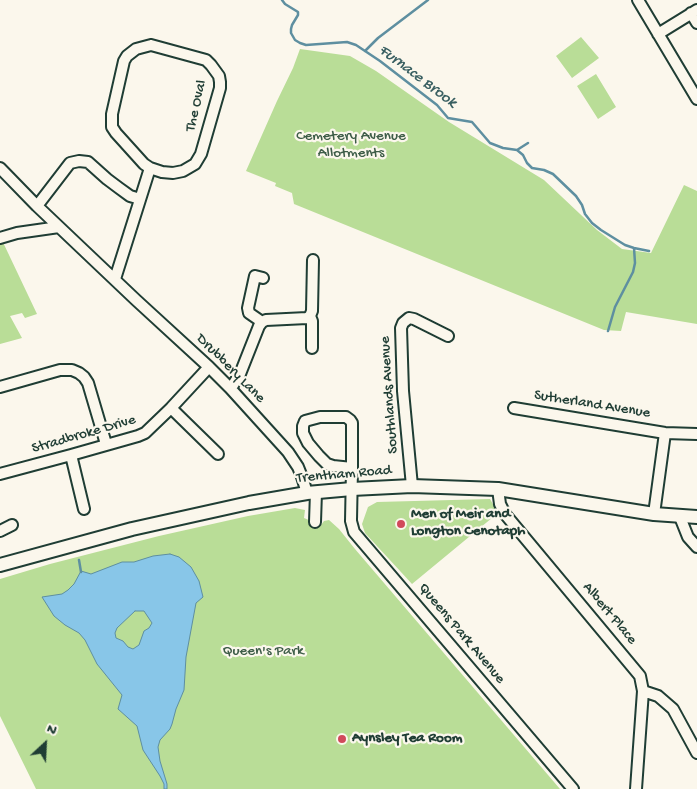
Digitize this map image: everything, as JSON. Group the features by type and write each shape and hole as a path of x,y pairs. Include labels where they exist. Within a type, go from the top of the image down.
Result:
{"main road":[{"name":"Trentham Road","path":"0,565 132,529 249,503 311,493 352,489 412,486 498,489 654,514 697,517"}],"street":[{"path":"642,2 658,34 697,99"},
{"path":"658,34 694,11 697,23"},
{"name":"The Oval","path":"151,45 206,60 217,72 220,88 201,154 195,164 183,171 173,172 162,172 150,168 144,164 116,133 112,127 112,121 124,61 136,49 151,45"},
{"path":"37,206 70,164 84,161 88,162 107,179 121,185 135,197"},
{"name":"Drubbery Lane","path":"0,168 59,227 209,367 288,452 311,493 315,522"},
{"path":"115,279 135,197 150,168"},
{"path":"0,238 17,233 59,227"},
{"path":"312,348 312,321 310,316 312,311 313,260"},
{"path":"262,322 249,313 248,308 255,276 263,278"},
{"path":"230,388 240,374 262,322 266,320 307,318 310,316"},
{"name":"Southlands Avenue","path":"412,486 403,391 401,328 403,323 409,318 448,336"},
{"name":"Stradbroke Drive","path":"0,474 145,433 209,367"},
{"path":"0,387 60,370 72,370 79,373 88,383 106,444"},
{"path":"171,408 217,455"},
{"name":"Sutherland Avenue","path":"514,408 664,433 697,434"},
{"name":"Queens Park Avenue","path":"352,468 327,464 308,443 303,433 305,421 320,417 346,417 350,420 352,423 352,468 352,489 351,521 354,532 573,789"},
{"name":"Sutherland Avenue","path":"654,514 664,433"},
{"path":"71,455 85,509"},
{"name":"Albert Place","path":"498,489 500,504 505,514 640,676 643,691"},
{"path":"680,516 688,537 697,547"},
{"path":"636,789 643,691 658,696 673,708 697,753"}],"green space":[{"path":"581,37 599,58 572,78 556,56"},
{"name":"Cemetery Avenue Allotments","path":"300,49 350,56 376,71 449,122 544,180 597,230 622,249 651,253 684,185 697,191 697,324 626,312 621,331 604,330 294,204 292,193 275,186 276,183 246,171"},
{"path":"596,74 616,107 598,119 577,86"},
{"path":"0,236 37,314 25,318 22,313 10,316 22,338 0,344"},
{"path":"490,499 498,513 412,584 365,533 362,524 368,507 377,502"},
{"name":"Queen's Park","path":"295,508 305,510 304,518 321,525 324,521 329,520 339,529 560,789 36,789 0,716 0,579 159,536 248,516"}],"water":[{"path":"170,554 179,557 191,567 199,581 203,597 196,603 186,657 184,690 170,729 160,740 158,747 167,789 164,789 160,776 143,750 137,726 118,709 122,695 97,664 85,640 79,633 54,616 42,597 62,594 68,590 74,584 81,571 91,574 122,562 134,562 153,556","holes":["135,611 144,611 152,623 144,631 139,645 133,649 116,638 115,633 117,628"]}],"waterway":[{"name":"Furnace Brook","path":"282,0 298,12 291,29 295,40 306,45 347,42 356,45 437,105 448,118 472,122 490,143 503,148 517,150 532,168 553,174 576,196 585,214 601,230 625,245 649,251"},
{"path":"365,51 378,38 428,0"},
{"path":"517,150 528,143"},
{"path":"608,331 615,307 633,272 635,263 634,248"},
{"path":"79,560 81,572"}],"place":[{"name":"Men of Meir and Longton Cenotaph","path":"401,524"},
{"name":"Aynsley Tea Room","path":"342,739"}]}
